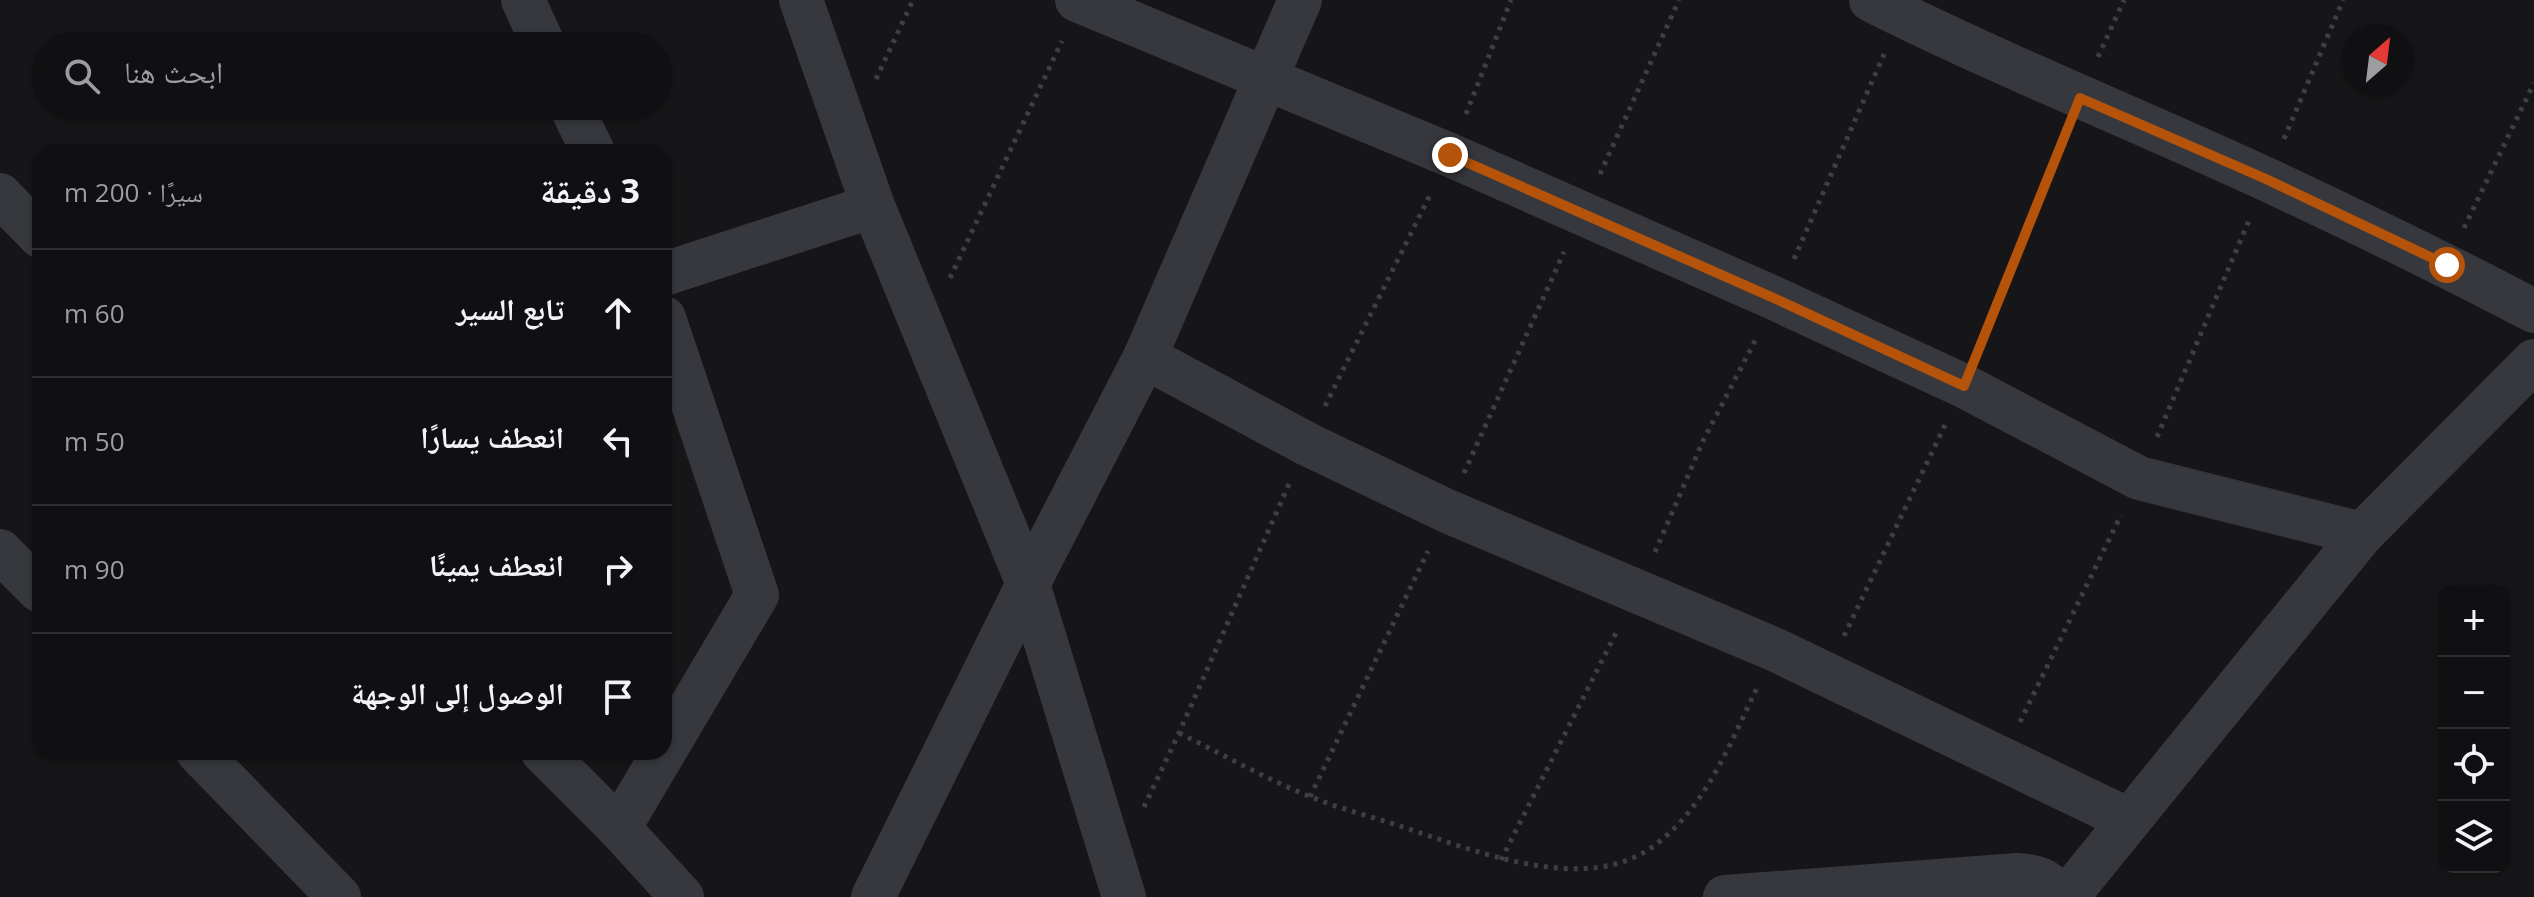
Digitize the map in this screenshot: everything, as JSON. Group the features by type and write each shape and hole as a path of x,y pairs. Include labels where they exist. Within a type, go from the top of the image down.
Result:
{"street":[{"path":"523,0 538,32"},
{"path":"801,0 873,206 1028,584 1124,897"},
{"path":"873,897 1145,357 1300,0"},
{"path":"1079,1 1450,155 1776,299 1964,386 2139,478 2362,534"},
{"path":"1886,8 2080,98 2266,179 2447,265 2534,311"},
{"path":"578,120 589,144"},
{"path":"0,195 32,228"},
{"path":"672,271 873,206"},
{"path":"672,342 757,595 672,739"},
{"path":"1145,357 1307,444 1447,511 1776,650 2129,820"},
{"path":"2067,897 2362,534 2534,361"},
{"path":"0,551 32,583"},
{"path":"206,760 339,897"},
{"path":"551,760 682,897"},
{"path":"619,828 659,760"},
{"path":"1725,897 2017,875 2037,876 2053,887 2057,897"}],"path":[{"path":"850,135 913,0"},
{"path":"1310,797 1447,511 1679,0"},
{"path":"1825,674 1964,386 2080,98 2124,0"},
{"path":"2002,760 2139,478 2343,0"},
{"path":"925,330 1079,1"},
{"path":"1501,860 1637,593 1703,441 1776,299 1886,8"},
{"path":"2447,265 2534,83"},
{"path":"1179,733 1310,797 1501,860 1590,868 1622,862 1654,847 1690,810 1708,785 1776,650"}],"route":[{"path":"1450,155 1964,386 2080,98 2266,179 2447,265"}]}
